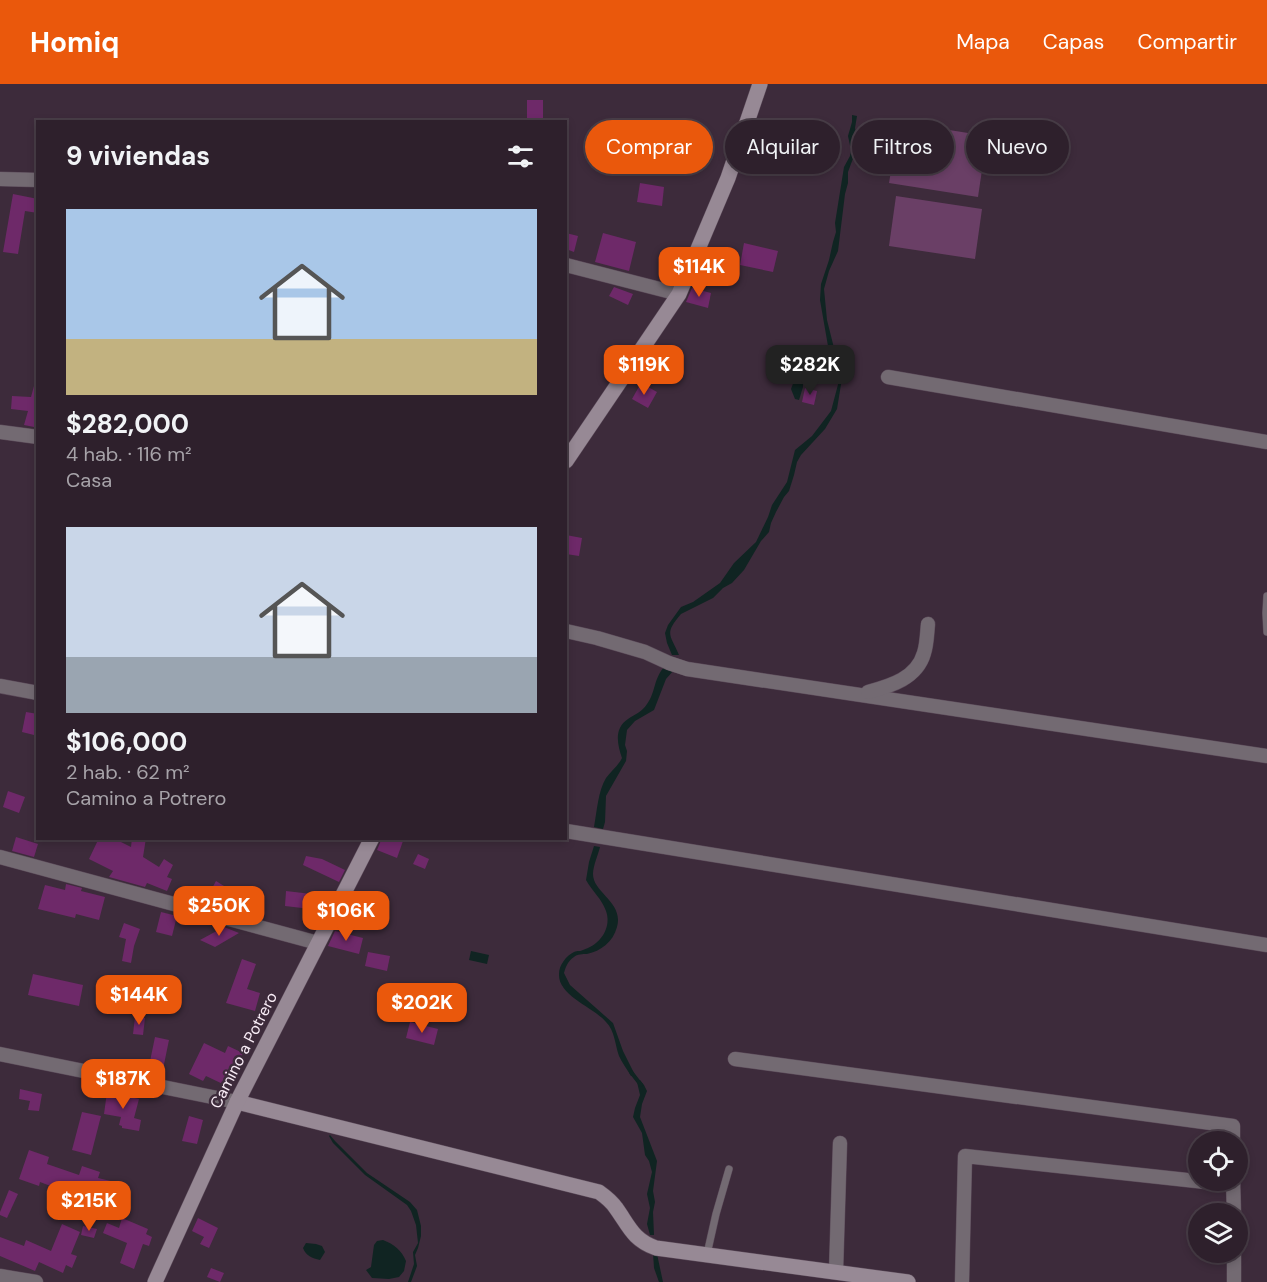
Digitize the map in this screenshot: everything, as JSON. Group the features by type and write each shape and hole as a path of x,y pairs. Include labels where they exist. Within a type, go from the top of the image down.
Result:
{"street":[{"path":"567,459 679,294 728,178 760,84"},
{"path":"0,179 36,180"},
{"path":"567,265 679,294"},
{"path":"888,377 1267,442"},
{"path":"0,432 36,437"},
{"path":"860,694 903,680 916,668 925,651 928,624"},
{"path":"567,631 645,652 687,669 1267,756"},
{"path":"0,686 36,693"},
{"path":"567,831 1267,945"},
{"name":"Camino a Potrero","path":"155,1282 237,1102 371,840"},
{"path":"0,857 318,943"},
{"path":"0,1054 237,1102 599,1192 609,1199 636,1236 645,1244 656,1248 908,1282"},
{"path":"735,1059 1233,1126 1233,1131"},
{"path":"836,1272 840,1143"},
{"path":"962,1282 965,1156 1188,1178"},
{"path":"1234,1263 1234,1282"},
{"path":"0,1276 36,1282"}],"lane":[{"path":"1267,596 1267,632"},
{"path":"707,1255 729,1169"}],"shaded area":[{"path":"852,122 852,161 848,172 838,251 824,289 827,320 837,356 833,355 828,346 820,300 821,284 836,232 835,223 844,167 850,156 848,136"},
{"path":"954,131 966,133 966,174 981,174 978,197 889,183 890,174 954,174"},
{"path":"896,196 982,209 975,259 889,246"},
{"path":"841,365 844,366 837,409 825,429 797,462 789,491 776,512 769,532 744,570 732,583 713,598 681,614 672,626 670,634 679,655 672,655 665,633 668,625 681,607 693,602 720,583 734,563 756,542 772,505 787,482 795,450 812,436 831,411"},
{"path":"797,378 803,383 799,400 795,399 791,389"},
{"path":"665,666 674,670 666,679 654,710 635,721 627,730 626,761 606,796 603,829 594,827 603,783 622,758 618,742 620,727 645,707 652,695 658,676"},
{"path":"594,846 600,847 593,871 594,881 616,911 617,927 613,937 606,945 592,953 575,956 566,966 564,973 570,985 613,1023 635,1075 631,1076 619,1056 609,1026 570,995 560,982 559,971 566,958 574,952 582,951 595,944 606,929 607,917 604,907 586,880"},
{"path":"471,951 489,955 487,964 469,960"},
{"path":"640,1080 647,1091 640,1117 657,1161 653,1191 654,1235 650,1235 647,1224 650,1208 647,1194 652,1172 645,1155 642,1133 633,1117 640,1095 637,1082"},
{"path":"330,1135 367,1173 410,1202 417,1210 421,1236 415,1255 417,1266 411,1282 408,1282 414,1264 413,1252 418,1243 416,1225 411,1211 407,1205 365,1175 333,1143"},
{"path":"383,1240 397,1248 406,1261 404,1271 399,1277 372,1278 366,1270 371,1267 374,1245 377,1241"},
{"path":"306,1243 322,1246 325,1252 320,1260 306,1253 303,1248"},
{"path":"653,1253 657,1254 663,1282 659,1282 654,1268"}],"building":[{"path":"527,100 543,100 543,120 527,120"},
{"path":"640,183 664,187 662,206 637,202"},
{"path":"13,194 36,199 36,213 25,211 18,254 3,252"},
{"path":"567,233 578,236 574,252 567,249"},
{"path":"603,233 636,242 629,271 595,262"},
{"path":"744,243 778,251 773,272 740,265"},
{"path":"614,287 633,294 628,305 609,296"},
{"path":"692,288 711,293 708,308 686,302"},
{"path":"641,383 657,392 648,408 632,399"},
{"path":"34,386 36,386 34,427 24,425 28,411 11,409 12,396 31,397"},
{"path":"805,388 817,391 814,405 802,402"},
{"path":"567,535 582,538 579,556 567,554"},
{"path":"26,712 36,714 34,735 22,732"},
{"path":"8,791 25,797 19,813 3,807"},
{"path":"16,837 38,844 34,857 12,851"},
{"path":"98,840 117,840 131,847 132,840 146,840 143,857 159,867 164,859 173,865 167,877 172,879 167,891 147,883 145,887 109,877 113,871 89,859"},
{"path":"381,840 403,841 397,858 377,850"},
{"path":"418,854 429,859 425,869 413,864"},
{"path":"306,856 322,859 345,870 339,882 303,865"},
{"path":"216,881 240,896 232,910 204,903"},
{"path":"66,884 82,888 81,891 105,897 99,920 76,914 75,918 38,909 45,885 65,890"},
{"path":"286,891 320,895 319,910 285,906"},
{"path":"161,912 177,916 172,936 156,932"},
{"path":"124,923 140,929 131,963 122,961 126,939 119,937"},
{"path":"224,927 239,933 215,947 200,940"},
{"path":"335,931 363,938 359,954 328,946"},
{"path":"368,952 390,956 387,971 365,966"},
{"path":"242,959 256,964 247,989 260,993 255,1011 226,1003"},
{"path":"33,974 83,985 79,1006 28,995"},
{"path":"135,1017 145,1018 143,1035 133,1034"},
{"path":"410,1022 438,1029 434,1045 406,1038"},
{"path":"155,1037 169,1040 162,1074 148,1071"},
{"path":"204,1043 225,1053 228,1046 243,1053 227,1086 206,1076 203,1081 189,1074"},
{"path":"20,1089 42,1094 39,1111 28,1110 30,1101 19,1099"},
{"path":"107,1092 139,1099 134,1118 141,1120 139,1131 122,1128 119,1125 121,1117 104,1114"},
{"path":"82,1112 101,1116 91,1155 72,1150"},
{"path":"189,1116 203,1120 197,1144 182,1141"},
{"path":"29,1150 49,1157 47,1164 79,1175 82,1166 100,1172 98,1178 119,1183 116,1199 92,1194 90,1201 40,1182 39,1186 19,1179"},
{"path":"9,1190 18,1194 7,1218 0,1215 0,1212"},
{"path":"122,1218 148,1229 146,1234 152,1237 149,1246 143,1244 134,1269 120,1263 127,1243 103,1233 107,1223 119,1228"},
{"path":"198,1218 218,1228 209,1248 200,1244 204,1237 192,1231"},
{"path":"62,1224 80,1232 71,1254 77,1256 72,1268 66,1265 63,1273 39,1262 35,1271 0,1256 0,1237 24,1246 26,1240 51,1251"},
{"path":"83,1226 97,1229 94,1238 81,1235"},
{"path":"211,1268 224,1273 220,1282 207,1277"}],"waterway":[{"path":"631,1072 641,1085"}]}
